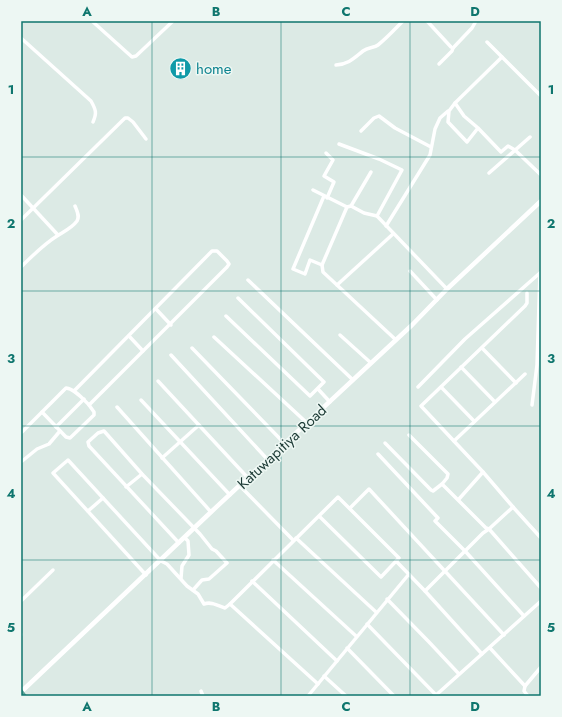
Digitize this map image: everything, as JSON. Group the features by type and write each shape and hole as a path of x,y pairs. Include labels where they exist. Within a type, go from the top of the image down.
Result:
{"main road":[{"path":"21,692 24,696"}],"street":[{"path":"92,21 132,57 136,56 173,21"},
{"path":"336,65 349,62 355,59 365,49 376,46 403,21"},
{"path":"426,21 451,48 453,48"},
{"path":"439,64 472,28 476,21"},
{"path":"21,38 91,102 96,110 93,122"},
{"path":"487,42 540,95"},
{"path":"386,226 430,155 435,129 440,118 449,111 502,57"},
{"path":"455,104 464,116 501,152 508,146 515,150 541,176"},
{"path":"449,111 448,122 467,142 478,128"},
{"path":"361,131 374,118 379,116 395,128 431,147"},
{"path":"21,220 125,118 128,118 133,122 146,139"},
{"path":"489,173 530,137"},
{"path":"339,144 379,159 402,170 377,216"},
{"path":"322,265 310,260 305,274 294,269 334,182 324,176 333,160 326,153"},
{"path":"371,172 349,207 322,265 323,272 396,340"},
{"path":"313,190 349,207 377,216 447,289"},
{"path":"21,195 58,235"},
{"name":"Katuwapitiya Road","path":"21,692 211,512 396,340 447,289 541,201"},
{"path":"21,267 58,235 64,233 77,221 78,216 75,206"},
{"path":"337,285 393,234"},
{"path":"74,391 212,251 216,251 227,261 229,264 227,267 171,325 89,405"},
{"path":"410,271 437,300"},
{"path":"532,405 539,365 541,272"},
{"path":"418,387 465,339 541,272"},
{"path":"248,280 353,380"},
{"path":"527,293 526,306 421,406 483,472 541,538"},
{"path":"226,316 310,396 324,382 238,298"},
{"path":"156,309 171,325"},
{"path":"340,335 371,363"},
{"path":"129,336 144,351"},
{"path":"214,337 307,423"},
{"path":"192,348 285,444"},
{"path":"482,348 516,383"},
{"path":"171,355 268,460"},
{"path":"461,368 495,402"},
{"path":"454,441 525,374"},
{"path":"158,381 248,478"},
{"path":"441,387 474,422"},
{"path":"21,433 42,412 66,388 74,391 84,400 94,412 94,415 71,437 66,437 42,412"},
{"path":"318,389 330,402"},
{"path":"56,427 84,400"},
{"path":"141,400 230,495"},
{"path":"117,408 211,512"},
{"path":"162,458 199,425"},
{"path":"21,462 36,449 48,444 60,431"},
{"path":"179,543 88,444 93,437 101,431 104,431 142,474 227,563 209,579 202,580 193,590"},
{"path":"385,443 433,491 442,484 448,474 409,435"},
{"path":"378,454 438,518 435,521 465,551 524,616"},
{"path":"146,575 53,473 68,460 161,561 167,564 198,594 204,604 214,603 225,608 338,497 399,558 381,577 319,516"},
{"path":"459,500 483,472"},
{"path":"126,487 142,474"},
{"path":"442,484 486,528 489,529 541,588"},
{"path":"240,486 295,539 376,612"},
{"path":"350,508 369,489 504,635"},
{"path":"88,511 103,498"},
{"path":"425,591 483,533 513,507"},
{"path":"181,578 183,563 189,555 188,541 185,538"},
{"path":"273,560 356,636"},
{"path":"396,561 482,654"},
{"path":"21,601 53,570"},
{"path":"308,696 356,636 409,574"},
{"path":"252,581 337,661"},
{"path":"387,599 430,642 459,674"},
{"path":"367,624 436,696 541,601"},
{"path":"230,604 318,684"},
{"path":"347,648 394,696"},
{"path":"490,648 524,686 524,691 528,696"},
{"path":"524,686 541,667"},
{"path":"324,676 346,696"},
{"path":"201,691 203,696"}],"place":[{"name":"home","path":"181,69"}]}
